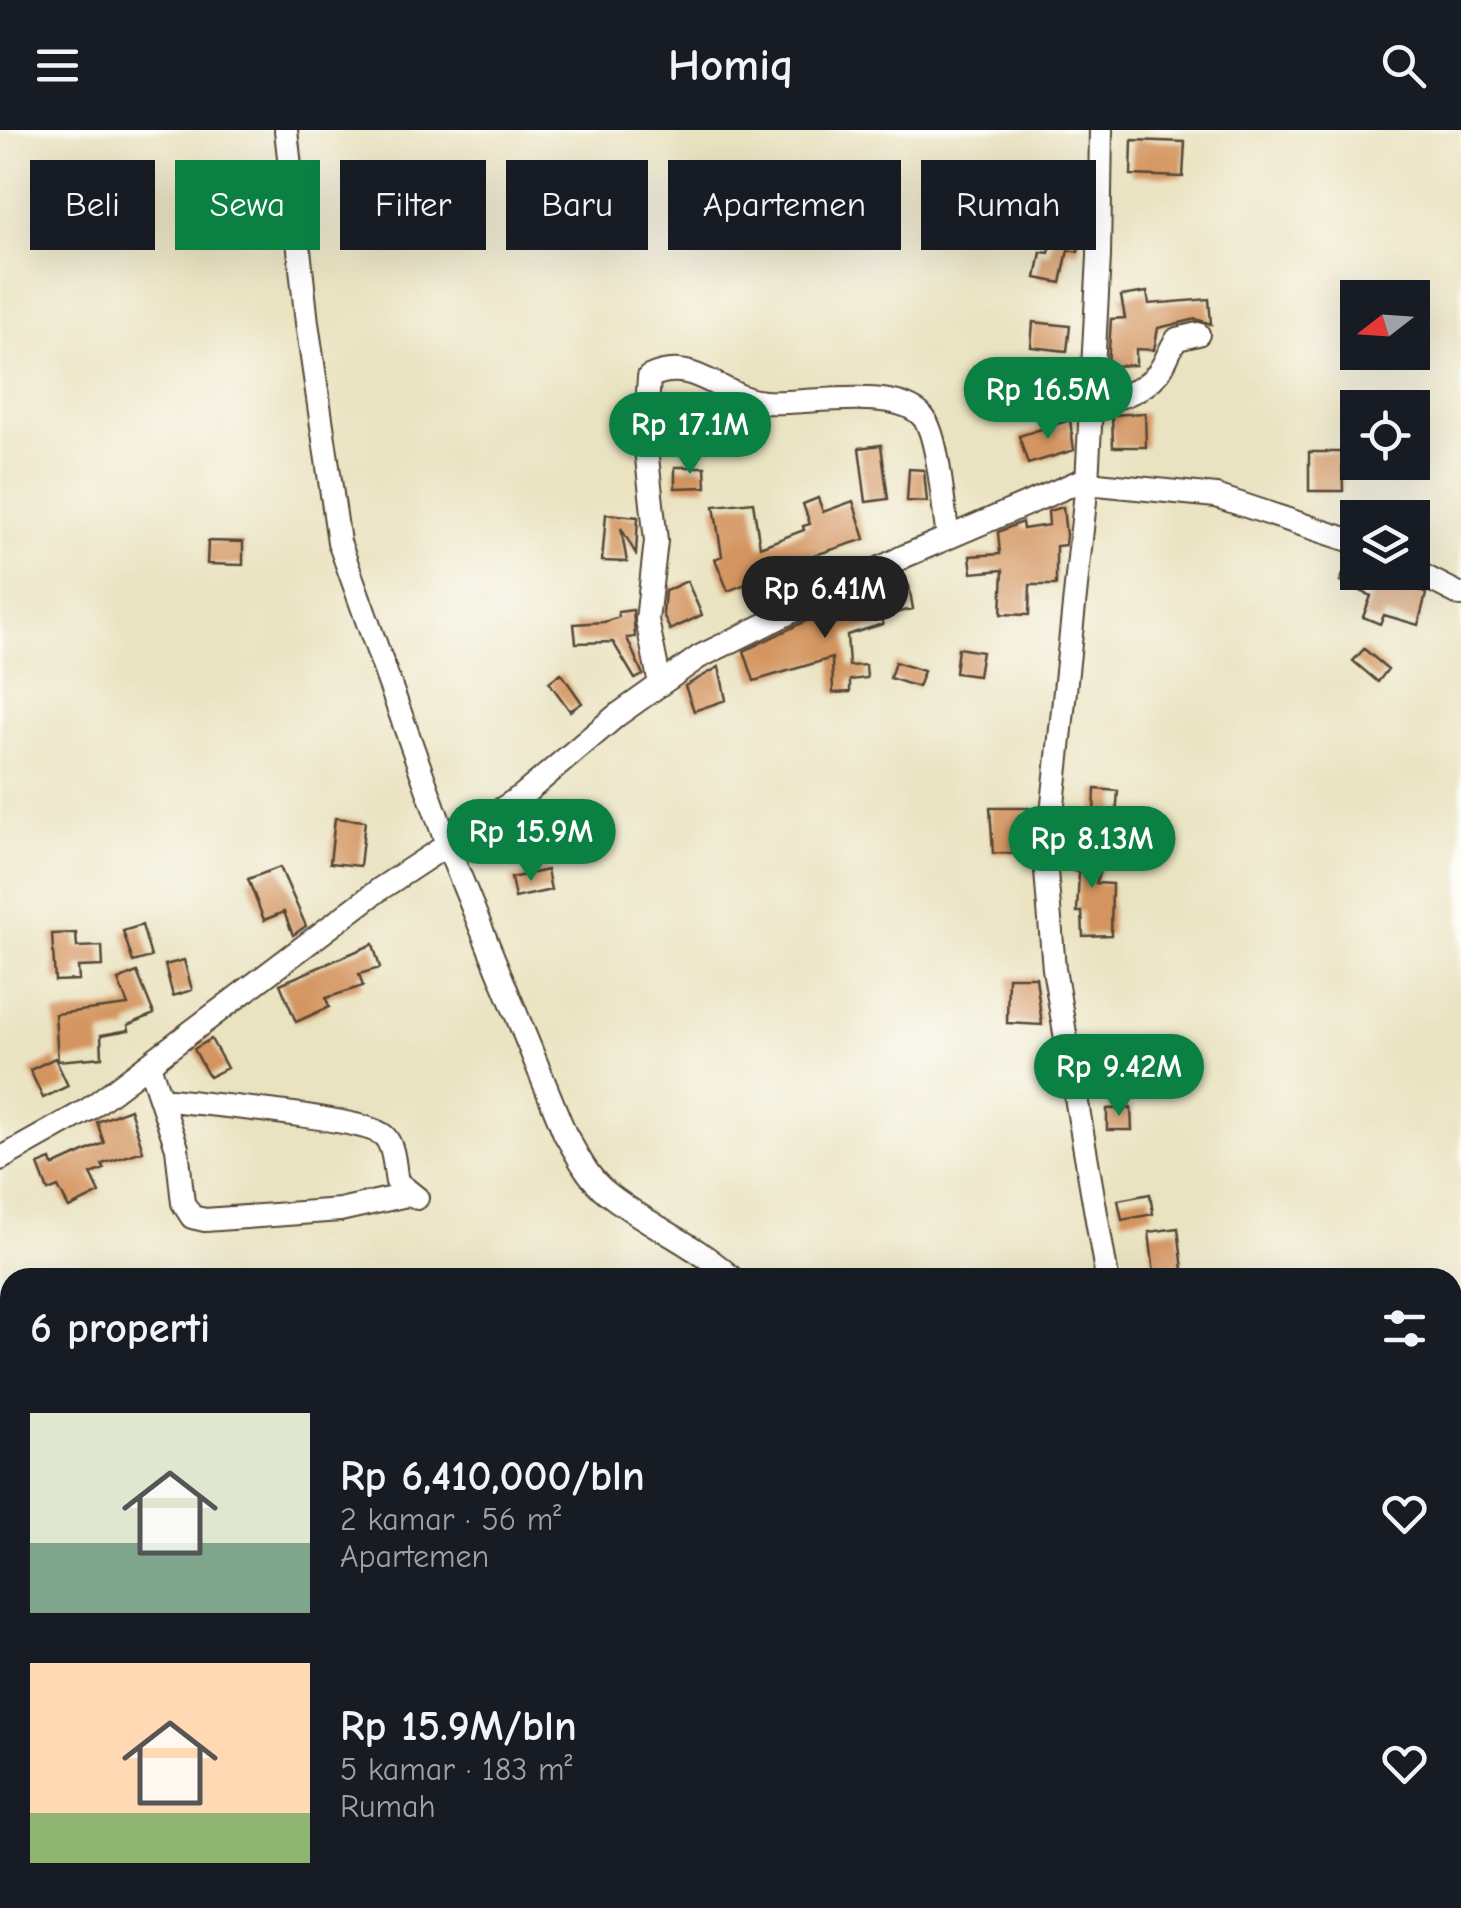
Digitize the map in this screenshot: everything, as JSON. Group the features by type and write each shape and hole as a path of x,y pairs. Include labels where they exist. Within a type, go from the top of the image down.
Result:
{"street":[{"path":"286,130 334,523 448,847 484,926 565,1134 587,1172 606,1192 707,1255 721,1268"},
{"path":"1101,130 1087,482 1047,826 1047,921 1105,1268"},
{"path":"1092,404 1121,398 1145,384 1157,375 1177,339 1198,334"},
{"path":"660,684 647,620 656,541 645,439 649,377 689,370 749,400 856,399 905,406 923,417 930,436 948,538"},
{"path":"0,1159 88,1109 380,889 523,794 660,684 746,632 948,538 1087,482 1216,496 1340,537"},
{"path":"1430,579 1461,594"},
{"path":"149,1064 177,1148 183,1203 192,1217 205,1220 340,1210 415,1197 396,1182 391,1148 377,1131 320,1119 162,1099"}],"building":[{"path":"1132,140 1185,142 1183,177 1131,175"},
{"path":"1068,250 1061,283 1036,278 1041,252"},
{"path":"1147,292 1149,304 1209,299 1211,324 1196,319 1158,328 1154,350 1136,349 1136,365 1108,366 1111,319 1125,318 1121,296"},
{"path":"1033,322 1070,326 1067,351 1031,347"},
{"path":"1145,413 1146,447 1113,447 1112,415"},
{"path":"1070,420 1074,450 1028,464 1019,436"},
{"path":"881,445 888,499 866,502 859,448"},
{"path":"1309,452 1340,452 1343,491 1309,491"},
{"path":"675,467 705,467 706,487 675,488"},
{"path":"909,469 924,470 927,502 907,501"},
{"path":"818,498 823,512 853,501 865,539 784,565 788,573 753,594 748,583 728,591 715,559 722,556 714,506 753,502 760,547 804,530 803,526 810,524 803,504"},
{"path":"1063,507 1066,535 1065,545 1056,546 1056,585 1030,585 1029,615 1001,614 1003,570 972,573 970,556 1000,554 998,532 1022,522 1023,529 1049,525 1048,511"},
{"path":"606,514 638,517 636,554 621,528 627,562 602,561"},
{"path":"208,541 243,542 243,565 207,564"},
{"path":"687,581 702,615 670,630 663,614 665,591"},
{"path":"909,586 913,609 880,616 883,624 847,635 849,666 866,665 867,678 850,680 850,692 833,693 832,658 754,681 744,651 808,620"},
{"path":"1359,590 1418,590 1426,594 1418,625 1384,615 1380,624 1363,617 1371,596"},
{"path":"633,610 635,637 627,638 643,675 635,679 613,642 576,643 574,624 604,622 619,617 618,612"},
{"path":"958,648 982,652 978,676 955,673"},
{"path":"1364,649 1388,669 1378,682 1353,661"},
{"path":"895,662 924,671 918,687 890,678"},
{"path":"719,667 726,700 694,711 685,686"},
{"path":"561,673 582,703 570,711 549,682"},
{"path":"1095,789 1118,791 1116,816 1094,814"},
{"path":"990,808 1029,808 1021,854 993,853"},
{"path":"335,818 365,821 360,866 330,863"},
{"path":"1078,842 1106,851 1096,883 1112,884 1111,935 1083,936 1082,912 1077,912 1079,873 1069,869"},
{"path":"280,867 306,926 293,935 284,912 264,920 248,879"},
{"path":"547,870 551,890 515,898 511,878"},
{"path":"142,925 151,957 133,962 123,931"},
{"path":"76,933 77,947 102,946 103,966 78,967 79,980 55,981 52,934"},
{"path":"373,944 380,968 359,974 363,986 326,998 329,1007 296,1022 280,984"},
{"path":"184,960 192,990 173,996 165,965"},
{"path":"137,972 154,1014 128,1025 129,1030 101,1035 102,1057 58,1061 55,1014 128,1005 118,980"},
{"path":"1008,977 1036,977 1042,1025 1007,1023"},
{"path":"211,1039 227,1068 209,1077 194,1049"},
{"path":"55,1058 68,1086 43,1098 30,1070"},
{"path":"1131,1108 1132,1130 1107,1130 1107,1109"},
{"path":"130,1109 143,1151 102,1164 104,1169 91,1174 100,1193 69,1208 58,1187 48,1191 38,1165 51,1160 53,1166 104,1143 97,1122"},
{"path":"1150,1194 1153,1214 1122,1220 1118,1200"},
{"path":"1178,1228 1183,1268 1153,1268 1149,1232"}]}
